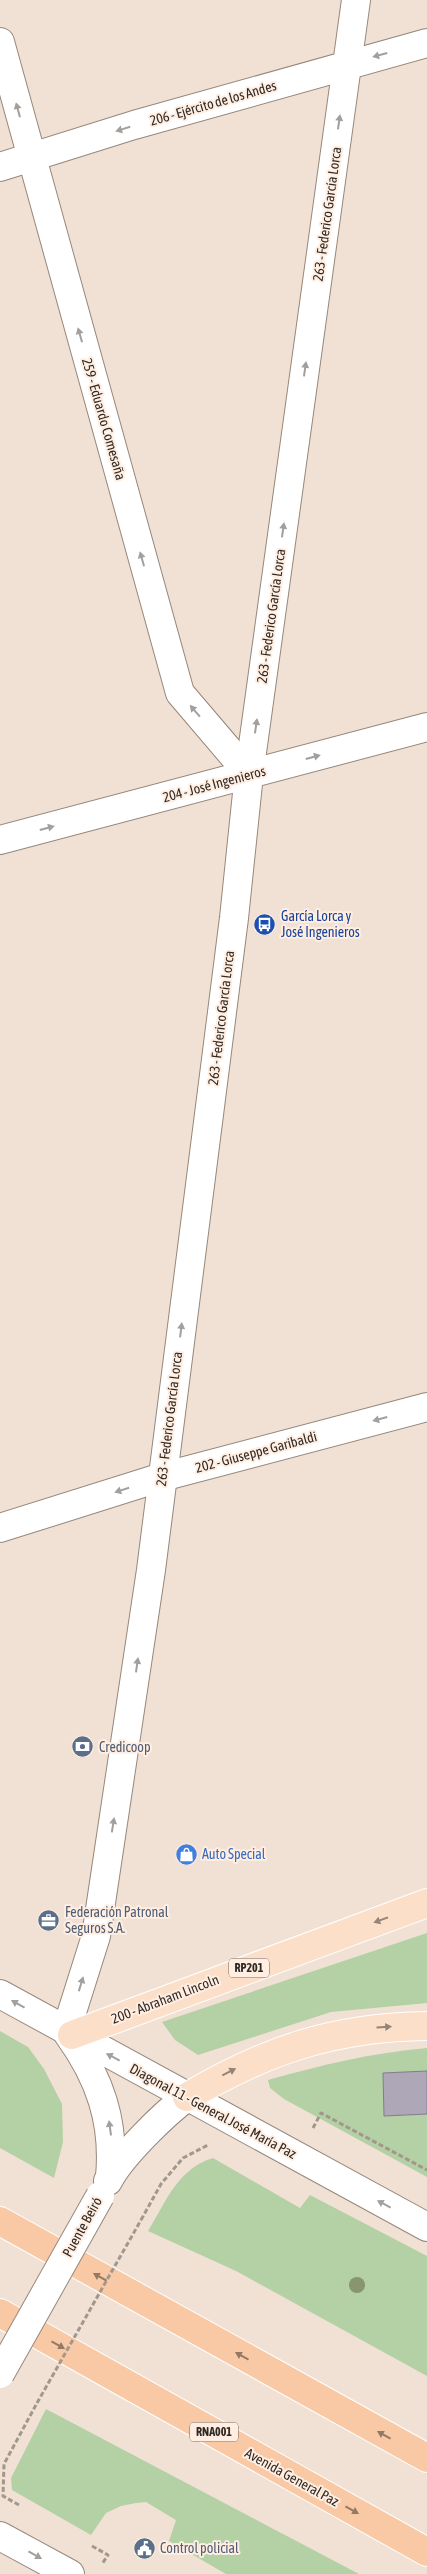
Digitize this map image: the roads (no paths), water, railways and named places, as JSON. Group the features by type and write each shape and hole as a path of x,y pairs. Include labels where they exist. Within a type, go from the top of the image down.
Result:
{"highway":[{"path":"0,2221 427,2458"},
{"name":"Avenida General Paz","path":"0,2313 427,2552"}],"main road":[{"name":"200 - Abraham Lincoln","path":"69,2033 427,1903"},
{"path":"187,2096 245,2064 294,2046 352,2031 427,2026"}],"street":[{"name":"263 - Federico García Lorca","path":"69,2033 96,1936 143,1627 234,918 249,774 356,0"},
{"name":"259 - Eduardo Comesaña","path":"0,42 30,157 180,693 249,774"},
{"name":"206 - Ejército de los Andes","path":"0,167 348,64 427,43"},
{"name":"204 - José Ingenieros","path":"0,840 427,727"},
{"name":"202 - Giuseppe Garibaldi","path":"0,1528 162,1477 427,1407"},
{"name":"Diagonal 11 - General José María Paz","path":"0,1994 427,2227"},
{"path":"69,2033 86,2058 100,2087 111,2131 112,2152 105,2186"},
{"name":"Puente Beiró","path":"0,2374 105,2186 162,2118 187,2096"},
{"path":"0,2536 70,2574"}],"place":[{"name":"García Lorca y José Ingenieros","path":"265,924"},
{"name":"Credicoop","path":"83,1747"},
{"name":"Auto Special","path":"186,1854"},
{"name":"Federación Patronal Seguros S.A.","path":"49,1920"},
{"name":"Control policial","path":"144,2548"}]}
